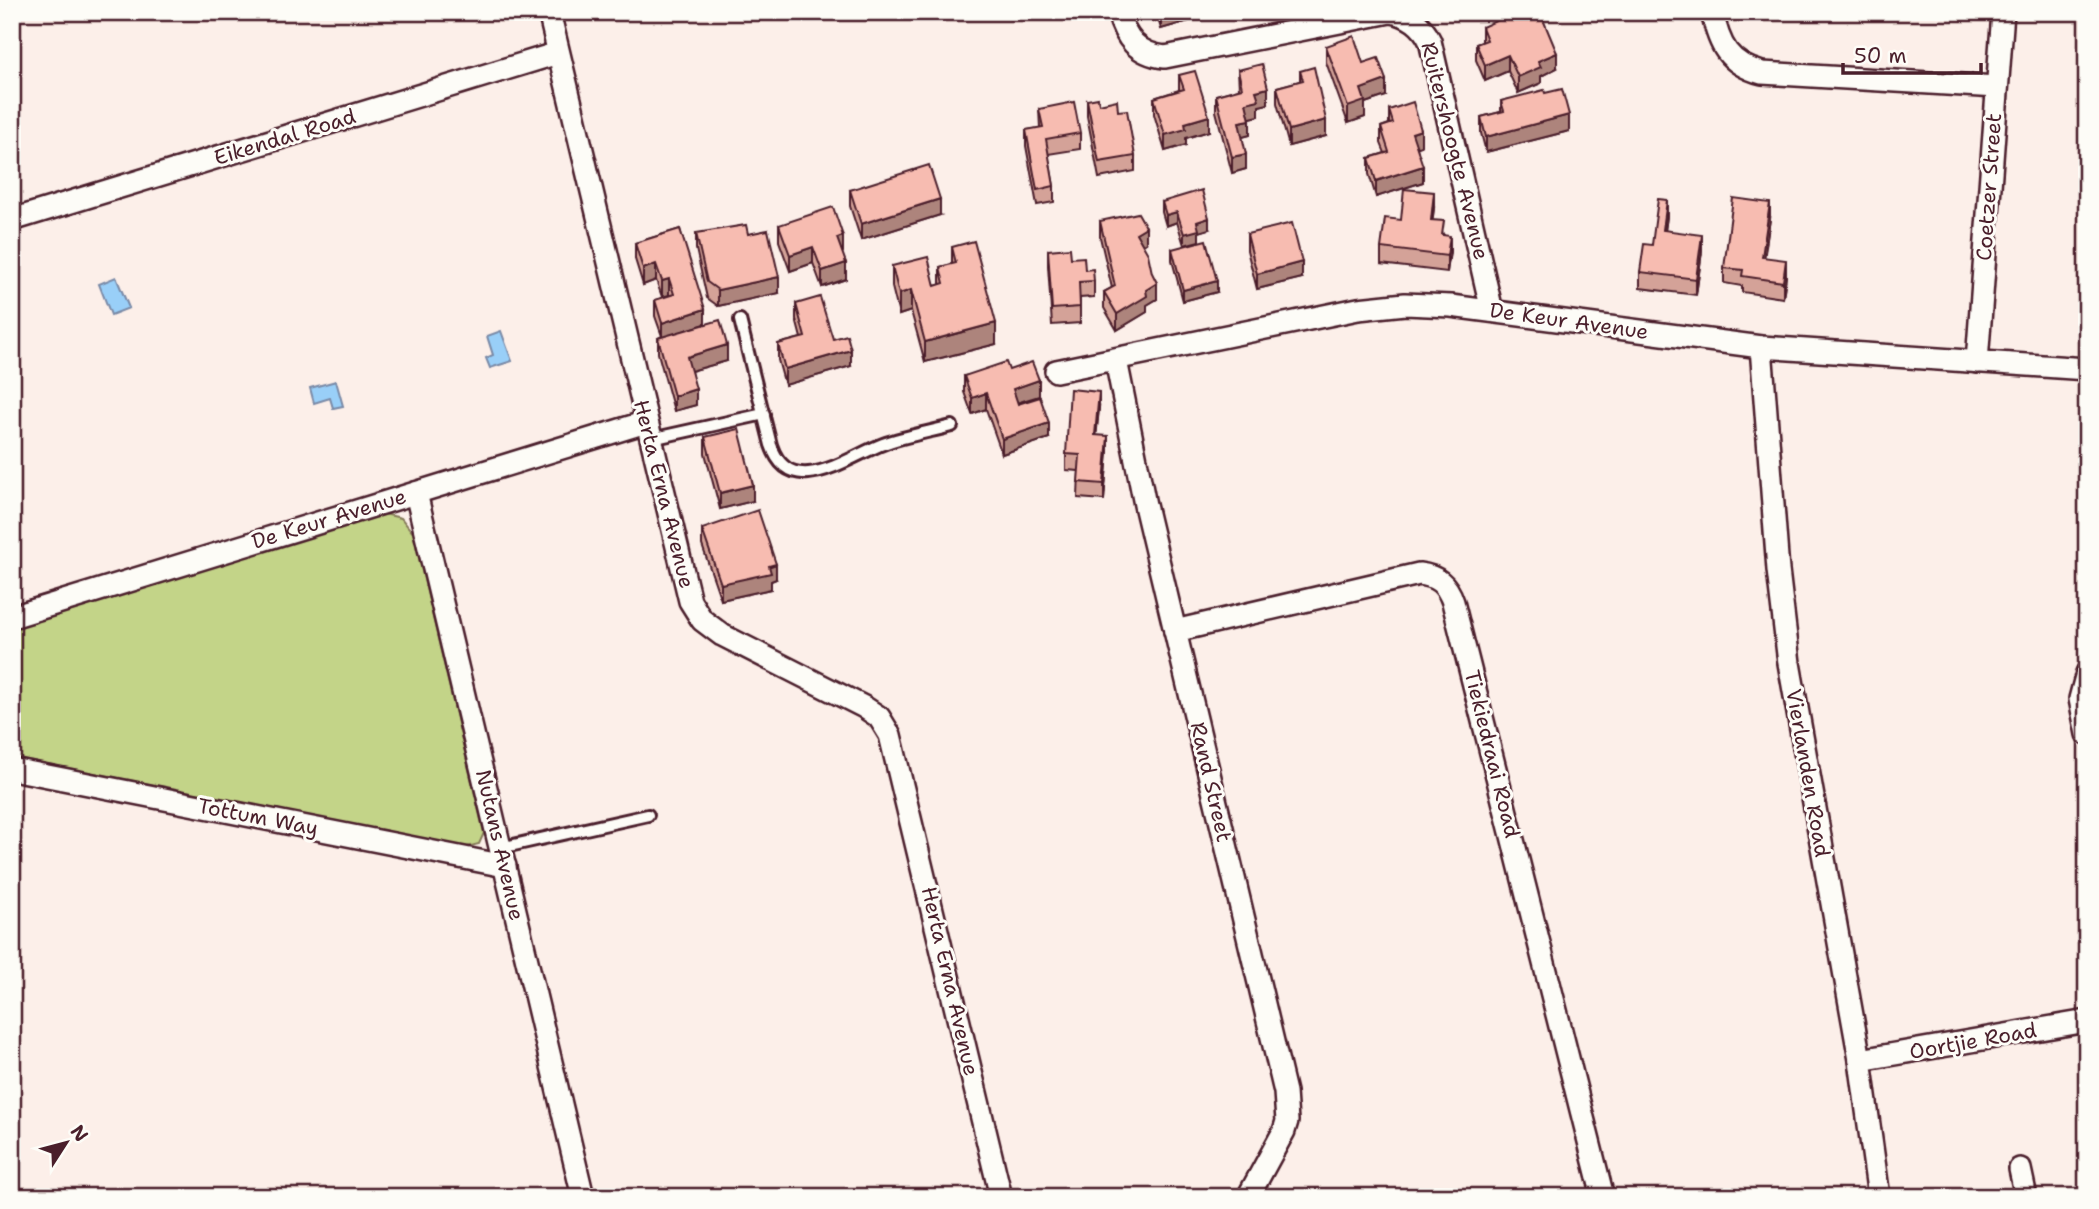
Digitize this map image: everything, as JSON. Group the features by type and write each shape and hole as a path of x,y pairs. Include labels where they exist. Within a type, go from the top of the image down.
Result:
{"street":[{"name":"Herta Erna Avenue","path":"548,12 690,601 702,620 722,635 864,707 879,717 890,735 1001,1197"},
{"name":"Ruitershoogte Avenue","path":"1118,12 1123,29 1133,44 1147,53 1165,57 1390,12 1401,13 1413,19 1426,32 1430,41 1492,311"},
{"path":"1712,12 1723,47 1738,64 1762,73 1997,86"},
{"name":"Coetzer Street","path":"1977,362 2003,12"},
{"name":"Eikendal Road","path":"12,220 558,53"},
{"name":"De Keur Avenue","path":"1056,371 1384,304 1492,311 1761,347 2087,369"},
{"name":"Vierlanden Road","path":"1761,347 1787,652 1860,1060 1880,1197"},
{"name":"Rand Street","path":"1116,360 1145,505 1285,1092 1287,1121 1284,1131 1248,1197"},
{"name":"De Keur Avenue","path":"12,617 416,493 649,430"},
{"name":"Nutans Avenue","path":"416,493 583,1197"},
{"name":"Tiekiedraai Road","path":"1175,631 1419,574 1430,575 1445,585 1451,594 1457,615 1603,1197"},
{"path":"2087,673 2080,699 2087,734"},
{"name":"Tottum Way","path":"12,769 503,857"},
{"name":"Oortjie Road","path":"1860,1060 2087,1021"},
{"path":"2020,1170 2026,1197"}],"lane":[{"path":"740,320 771,445 780,464 804,474 830,469 892,441 952,426"},
{"path":"649,430 764,414"},
{"path":"503,857 648,815"}],"green space":[{"path":"384,514 401,518 413,533 484,833 479,844 467,847 12,757 12,628"}],"water":[{"path":"116,277 129,308 111,315 99,284"},
{"path":"501,331 512,361 490,368 486,358 493,355 487,336"},
{"path":"336,381 343,406 333,408 330,398 314,403 310,388"}],"building":[{"path":"1516,12 1540,12 1557,53 1538,61 1541,67 1518,77 1508,55 1485,65 1476,44 1487,40 1482,27"},
{"path":"1354,36 1363,63 1378,58 1386,80 1361,89 1365,101 1348,107 1326,46"},
{"path":"1262,64 1268,88 1256,91 1259,100 1246,103 1250,120 1239,122 1246,154 1232,157 1216,95 1242,88 1238,70"},
{"path":"1314,67 1326,120 1289,130 1277,87 1303,80 1300,71"},
{"path":"1195,71 1209,116 1185,123 1186,129 1165,135 1154,98 1184,89 1179,75"},
{"path":"1562,89 1569,115 1486,137 1481,117 1504,111 1501,101 1544,90 1545,93"},
{"path":"1098,98 1099,104 1117,100 1118,111 1127,110 1135,156 1099,162 1087,100"},
{"path":"1074,102 1080,133 1046,139 1054,186 1037,190 1026,130 1043,127 1039,109"},
{"path":"1413,102 1421,130 1412,133 1423,166 1376,181 1369,158 1389,152 1381,127 1393,123 1389,110"},
{"path":"929,165 940,199 861,224 850,190"},
{"path":"1404,189 1434,192 1431,220 1444,221 1442,235 1450,236 1447,256 1381,248 1385,218 1401,220"},
{"path":"1202,190 1209,218 1197,222 1199,230 1184,234 1177,212 1166,215 1162,202"},
{"path":"1733,198 1770,203 1762,257 1786,260 1783,282 1742,276 1743,270 1724,268"},
{"path":"1658,199 1667,200 1663,230 1702,235 1696,279 1640,272 1644,244 1652,245"},
{"path":"833,207 843,236 837,238 846,263 822,271 813,247 790,255 779,225"},
{"path":"1138,213 1146,227 1136,233 1148,254 1157,283 1146,290 1147,296 1117,314 1104,292 1115,286 1100,221"},
{"path":"1292,223 1302,262 1257,274 1247,234"},
{"path":"746,225 748,234 768,230 779,277 718,290 707,282 696,233"},
{"path":"680,229 705,309 662,323 655,300 674,294 669,279 662,281 656,264 643,269 635,243"},
{"path":"1206,240 1217,281 1183,290 1172,249"},
{"path":"974,241 996,323 925,342 911,290 899,294 892,266 928,257 935,286 944,283 940,267 956,263 952,247"},
{"path":"1070,248 1071,258 1084,257 1085,270 1093,269 1094,281 1079,282 1080,307 1052,309 1048,250"},
{"path":"820,297 833,339 847,335 851,350 785,369 778,344 805,337 796,304"},
{"path":"720,320 727,345 687,357 696,389 674,396 658,338"},
{"path":"1006,362 1009,370 1032,362 1039,380 1013,389 1018,404 1040,397 1049,423 1002,439 986,393 972,398 964,376"},
{"path":"1070,389 1099,392 1095,435 1108,436 1104,484 1078,482 1080,455 1066,454"},
{"path":"739,429 753,485 720,493 705,437"},
{"path":"758,510 776,564 769,566 771,573 721,584 702,529"}]}
